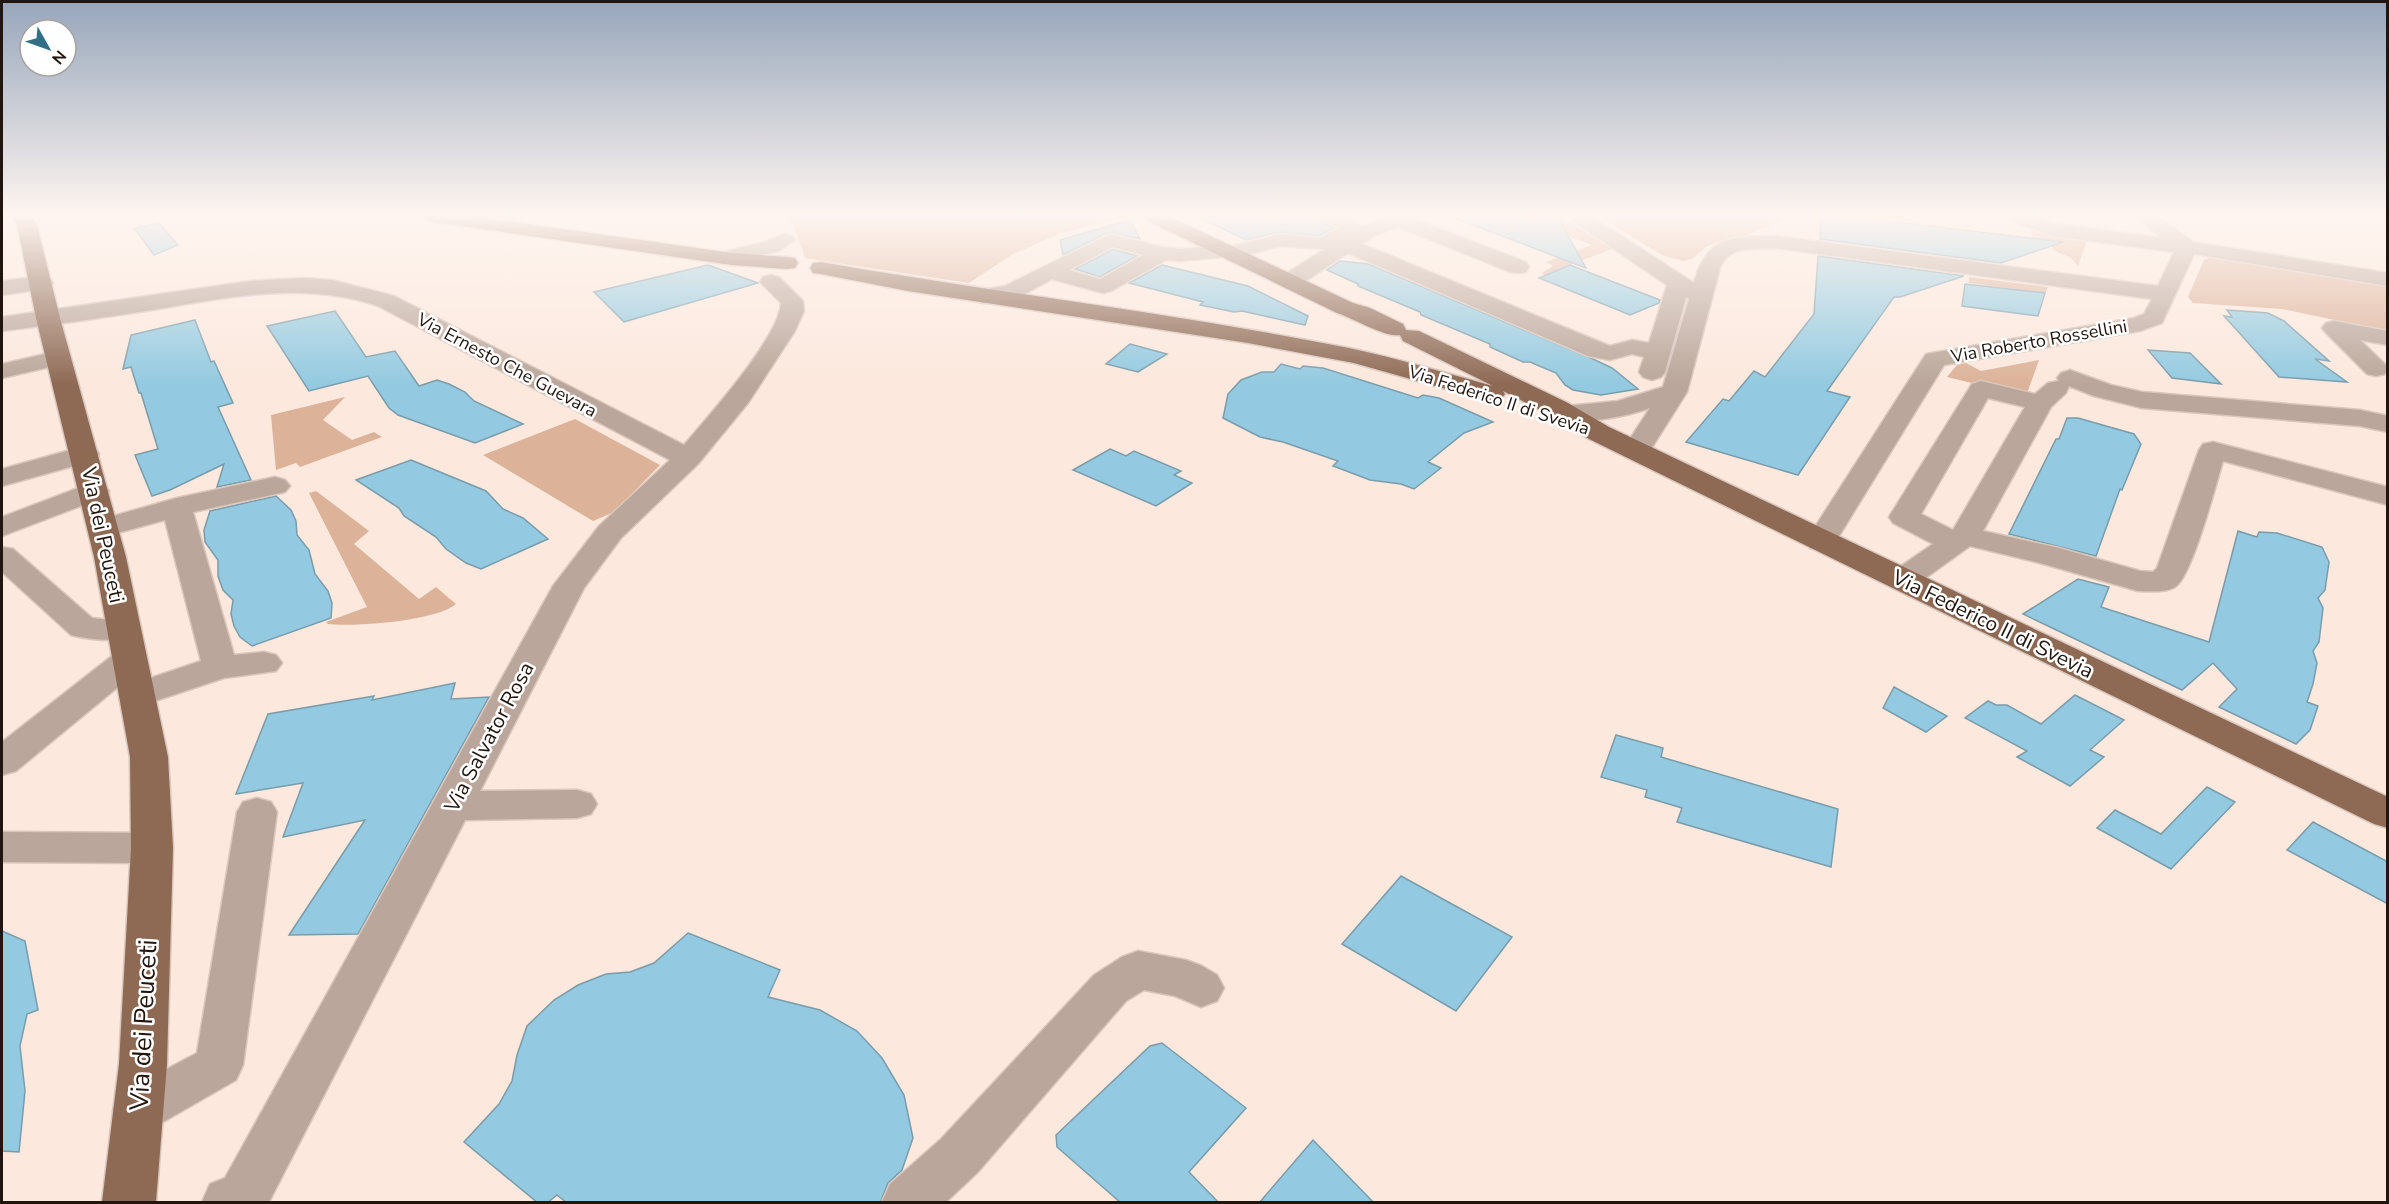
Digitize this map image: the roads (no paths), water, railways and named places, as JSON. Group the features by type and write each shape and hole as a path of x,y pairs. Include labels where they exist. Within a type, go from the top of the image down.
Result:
{"main road":[{"name":"Via dei Peuceti","path":"40,272 48,318 103,528 150,765 152,848 143,1064 129,1203"},
{"path":"766,272 764,274 796,282"},
{"path":"768,272 796,282"},
{"name":"Via Federico II di Svevia","path":"796,282 801,272"},
{"path":"1270,272 1290,282 1344,324 1337,338 1337,346 1358,358 1381,360 1399,358 1409,354 1416,349 1417,342 1403,332"},
{"name":"Via Federico II di Svevia","path":"796,282 871,278 1248,336 1358,358 1470,386 1599,433"},
{"name":"Via Federico II di Svevia","path":"1248,336 1301,337 1344,324 1403,332 1566,413 1599,433 2388,814"}],"street":[{"path":"984,296 1011,292 1050,272"},
{"path":"1051,272 1104,286 1128,272"},
{"path":"1290,282 1305,272"},
{"path":"1411,272 1597,351 1610,353 1632,347 1658,352"},
{"path":"1664,272 1701,297"},
{"path":"1636,451 1674,392 1708,272"},
{"path":"2002,272 2166,294"},
{"name":"Via Roberto Rossellini","path":"1821,541 1935,359 2148,322 2157,315 2176,272"},
{"path":"2340,272 2388,280"},
{"name":"Via Salvator Rosa","path":"240,1201 569,586 610,532 687,458 739,397 789,319 796,282"},
{"path":"1650,379 1679,282"},
{"path":"2,288 42,283"},
{"name":"Via Ernesto Che Guevara","path":"2,324 283,285 308,284 350,288 386,301 687,458"},
{"path":"1104,286 1114,308 1110,315"},
{"path":"2376,369 2334,328 2388,338"},
{"path":"2060,337 2068,353 2070,378"},
{"path":"2,371 58,358"},
{"path":"1902,580 1960,540 2040,403 2070,378"},
{"path":"2070,378 2103,391 2142,400 2360,418 2388,424"},
{"path":"2040,403 1981,389 1904,517 1960,540 2048,555 2114,575 2153,582 2164,580 2172,571 2213,450 2388,496"},
{"path":"1566,413 1621,409 1674,392"},
{"path":"2,478 85,454"},
{"path":"103,528 177,507 275,486"},
{"path":"2,527 94,491"},
{"path":"177,507 220,667"},
{"path":"2,556 84,628 126,645 2,762"},
{"path":"137,695 220,667 264,663"},
{"path":"452,806 578,804"},
{"path":"138,1110 219,1065 257,812"},
{"path":"2,847 152,848"},
{"path":"909,1203 959,1156 1110,988 1138,970 1186,979 1201,988"}]}
